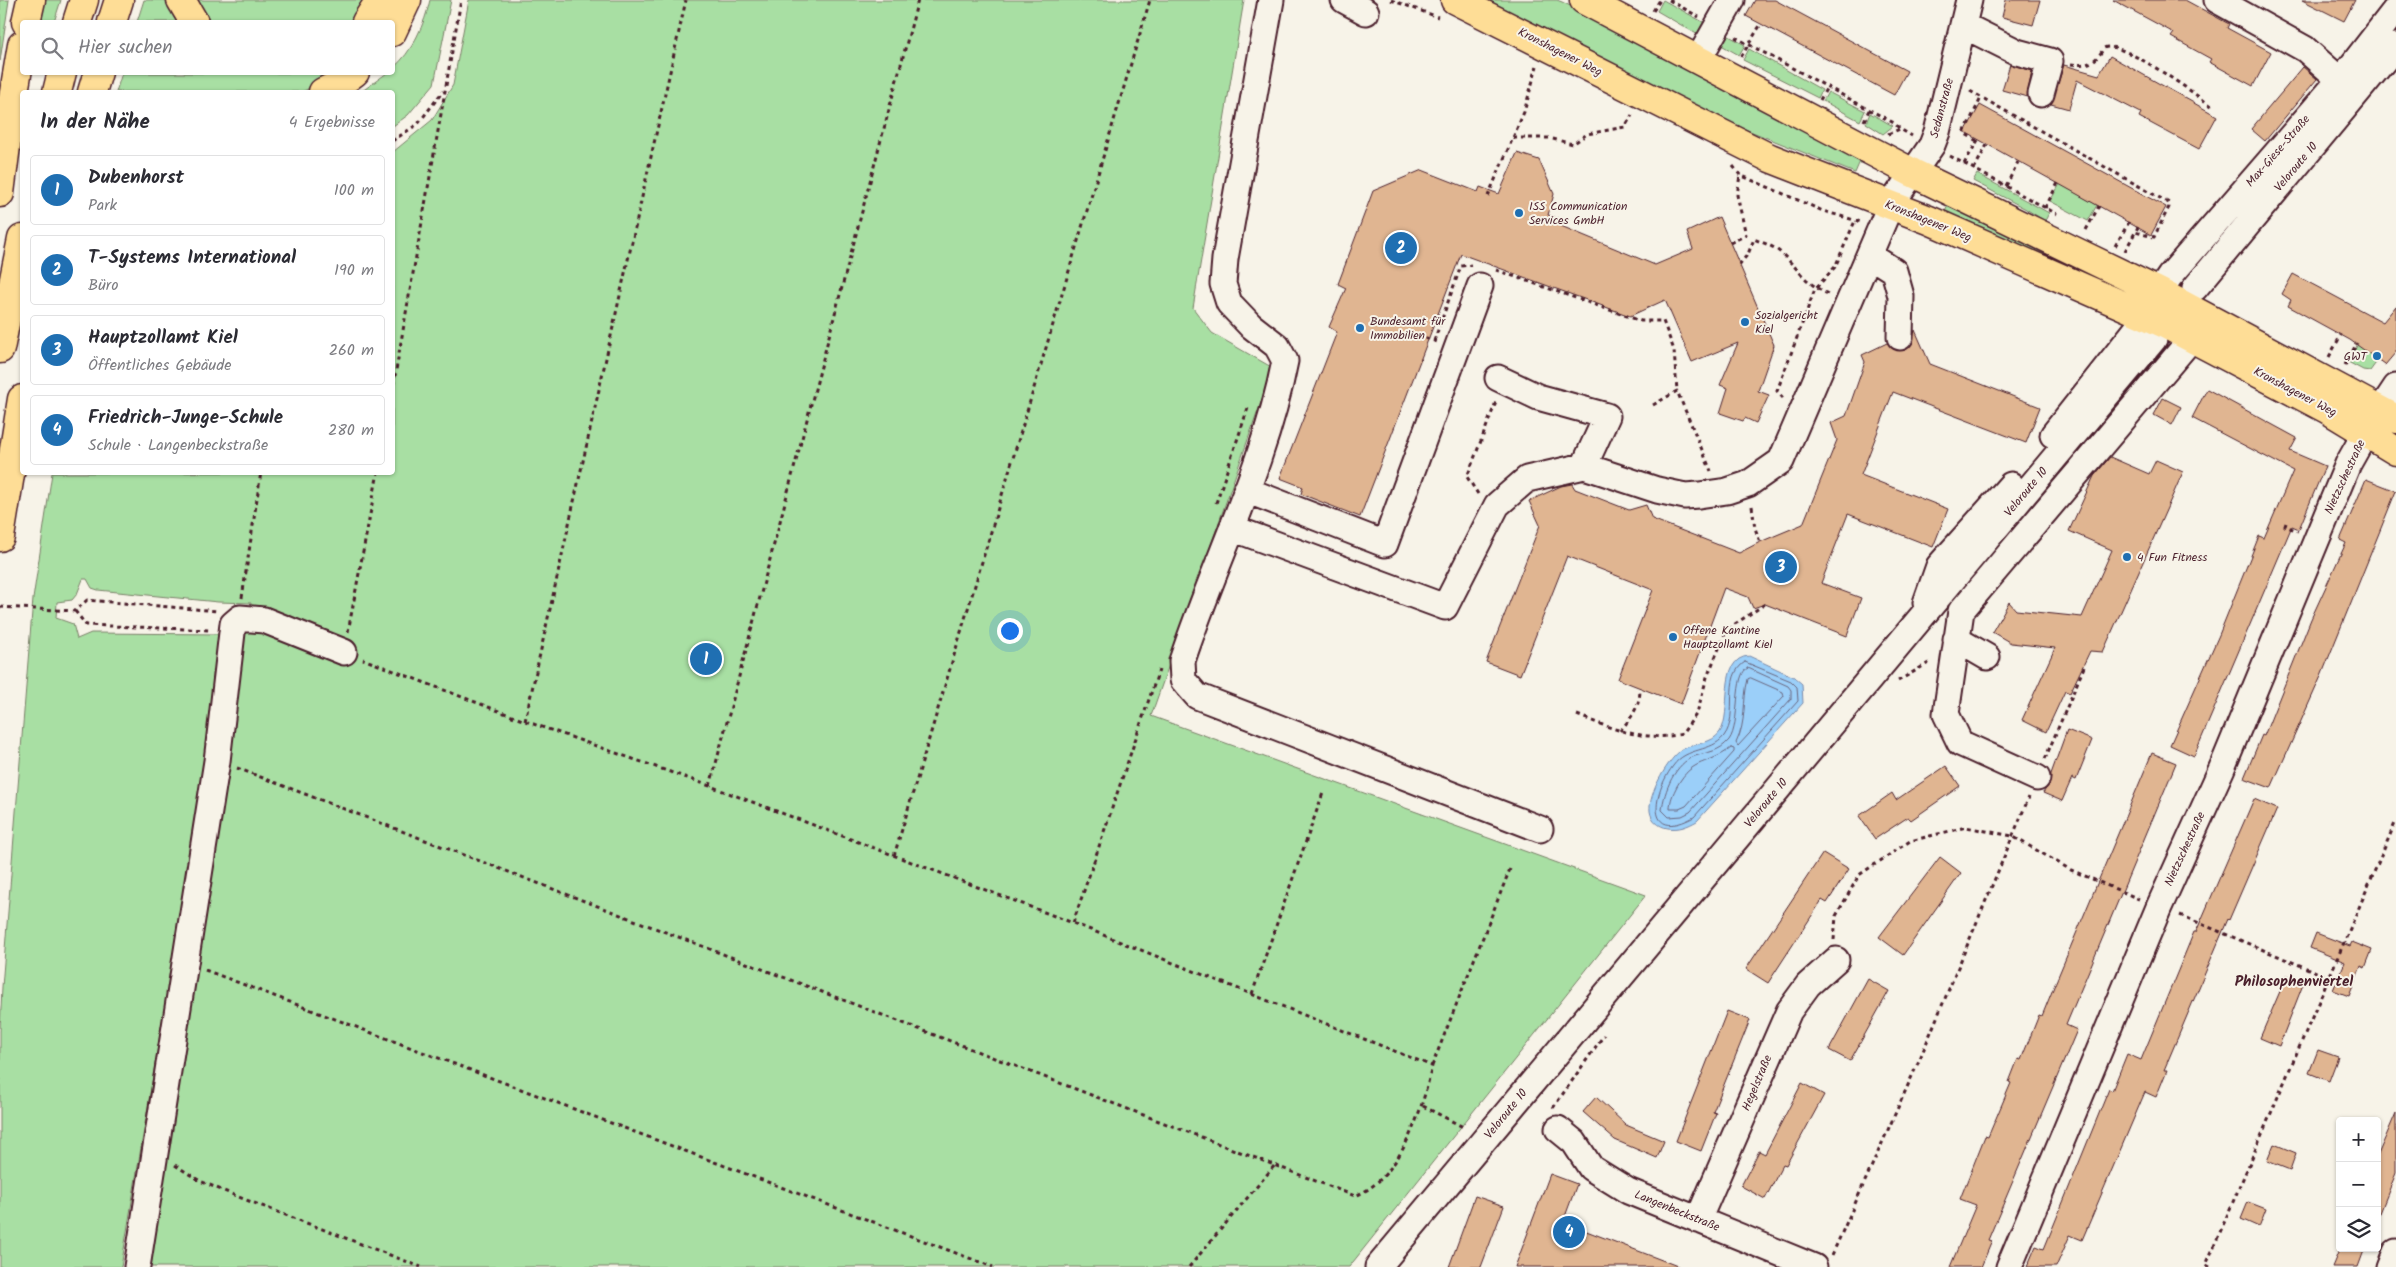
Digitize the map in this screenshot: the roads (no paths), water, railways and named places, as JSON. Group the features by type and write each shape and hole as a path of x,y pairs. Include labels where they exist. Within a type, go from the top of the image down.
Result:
{"main road":[{"path":"26,20 30,0"},
{"path":"78,20 84,0"},
{"path":"113,20 119,0"},
{"path":"180,0 193,20"},
{"path":"367,20 380,0"},
{"path":"395,26 407,0"},
{"name":"Kronshagener Weg","path":"1455,0 1770,158 1929,220 2150,328 2192,338 2327,409 2396,451"},
{"name":"Kronshagener Weg","path":"1584,0 1913,172 2159,292 2388,414"},
{"path":"0,192 20,57"},
{"path":"58,90 61,75"},
{"path":"93,90 97,75"},
{"path":"327,90 351,75"},
{"path":"0,349 20,249"},
{"path":"0,537 20,412"},
{"path":"15,443 20,424"}],"street":[{"path":"1271,0 1225,259 1223,284 1229,303 1250,325 1277,346 1285,361 1279,394 1232,528 1202,636 1182,661 1183,680 1197,696 1540,829"},
{"path":"1344,0 1366,12"},
{"path":"1698,60 1732,0"},
{"name":"Sedanstraße","path":"1584,466 1657,490 1685,496 1727,491 1748,484 1781,461 1850,304 1890,206 1932,145 1938,132 1969,0"},
{"path":"2217,0 2305,49 2340,80"},
{"name":"Max-Giese-Straße","path":"2159,292 2180,263 2340,80 2396,10"},
{"path":"1963,25 2017,52 2050,61 2041,94"},
{"name":"Veloroute 10","path":"2195,288 2396,46"},
{"path":"1869,255 1894,271 1901,296 1900,337"},
{"path":"1246,490 1385,544 1484,277"},
{"name":"Veloroute 10","path":"1378,1267 1920,619 1939,566 2150,328"},
{"path":"2037,778 1960,743 1946,714 1961,611 2192,338"},
{"path":"1232,528 1446,607 1497,506 1528,480 1584,466 1607,416 1538,397 1498,378"},
{"name":"Nietzschestraße","path":"2009,1267 2159,907 2222,768 2348,464 2366,432 2388,414 2396,387"},
{"path":"137,1267 217,761 236,624 264,620 344,652"},
{"path":"1956,639 1987,657"},
{"name":"Hegelstraße","path":"1698,1220 1789,1011 1808,985 1836,960"},
{"name":"Langenbeckstraße","path":"1558,1129 1574,1142 1583,1158 1606,1179 1638,1197 1822,1263"},
{"path":"2390,1267 2396,1252"}],"water":[{"path":"1749,656 1794,677 1802,684 1803,703 1697,821 1680,828 1665,827 1656,823 1650,811 1650,804 1660,777 1677,753 1688,747 1713,739 1720,732 1726,712 1729,676 1733,666 1739,659"}],"place":[{"name":"ISS Communication Services GmbH","path":"1519,213"},
{"name":"T-Systems International","path":"1401,248"},
{"name":"Sozialgericht Kiel","path":"1745,322"},
{"name":"Bundesamt für Immobilien","path":"1360,328"},
{"name":"GWT","path":"2377,356"},
{"name":"4 Fun Fitness","path":"2127,557"},
{"name":"Hauptzollamt Kiel","path":"1781,567"},
{"name":"Offene Kantine Hauptzollamt Kiel","path":"1673,637"},
{"name":"Dubenhorst","path":"706,659"},
{"name":"Friedrich-Junge-Schule","path":"1569,1232"}],"district":[{"name":"Philosophenviertel","path":"2294,982"}]}
